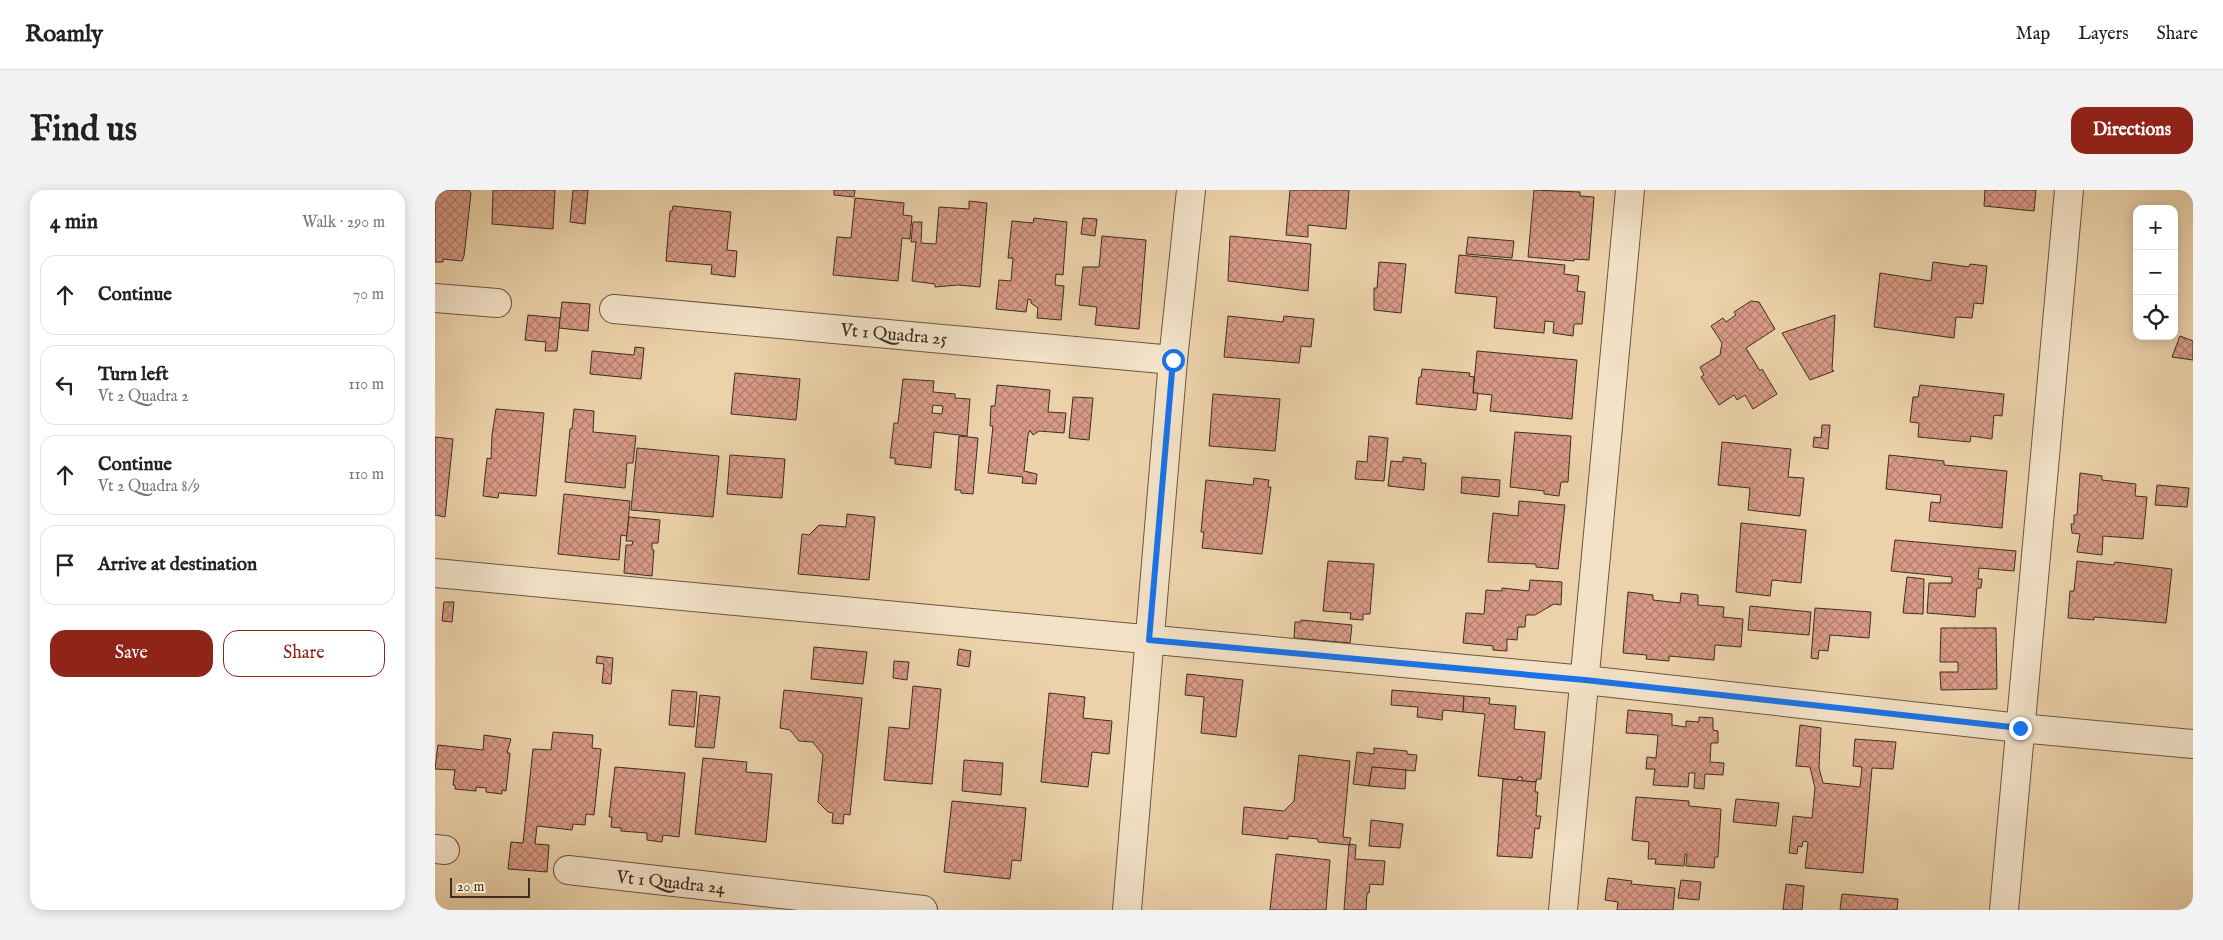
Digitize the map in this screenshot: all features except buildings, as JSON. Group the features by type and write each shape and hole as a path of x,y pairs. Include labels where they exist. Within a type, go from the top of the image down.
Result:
{"street":[{"path":"1127,910 1173,360 1191,190"},
{"path":"1563,910 1630,190"},
{"path":"2004,910 2069,190"},
{"path":"435,298 497,304"},
{"name":"Vt 1 Quadra 25","path":"614,309 1173,360"},
{"path":"435,573 1585,680 2020,728 2193,744"},
{"name":"Vt 1 Quadra 24","path":"569,870 923,910"}],"route":[{"path":"1173,360 1149,640 1585,680 2020,728"}]}
